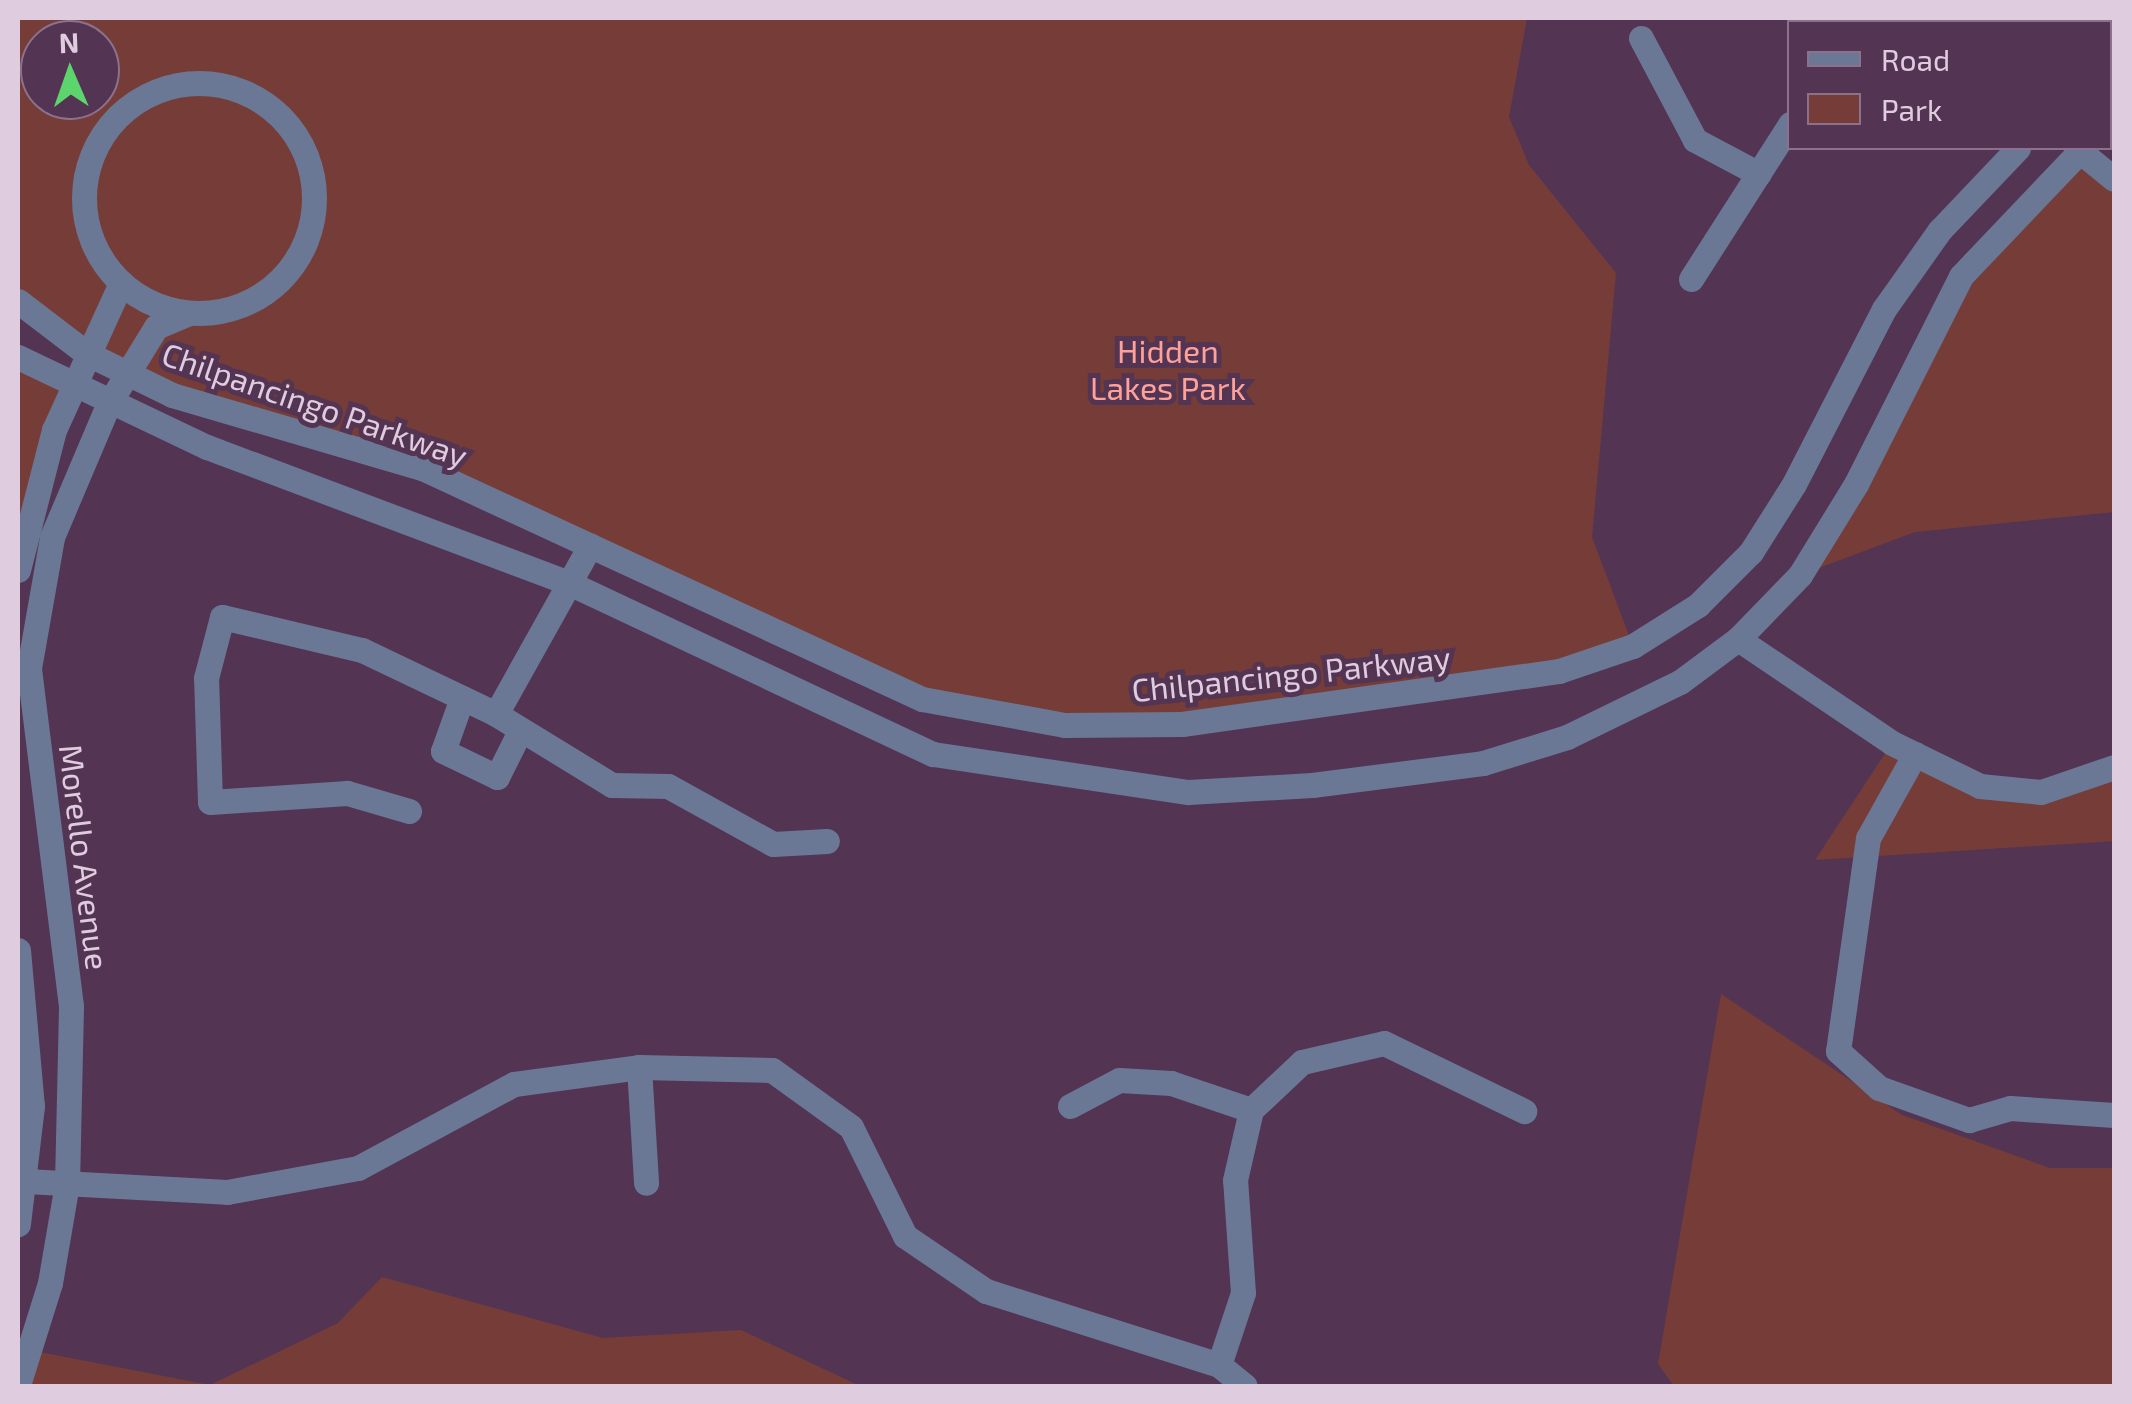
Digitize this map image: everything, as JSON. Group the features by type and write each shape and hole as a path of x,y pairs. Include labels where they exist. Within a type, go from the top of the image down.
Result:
{"street":[{"path":"1640,38 1695,140 1760,174"},
{"path":"179,84 253,96 303,146 315,187 308,239 260,295 190,313 121,283 101,260 84,204 100,138 130,105 179,84"},
{"path":"1691,279 1787,129"},
{"name":"Chilpancingo Parkway","path":"86,353 127,374 422,468 922,700 1065,725 1182,724 1558,672 1633,646 1698,605 1751,552 1884,309 1940,230 2016,150"},
{"path":"18,357 71,388 207,447 569,583 933,754 1188,792 1484,763 1567,737 1680,682 1738,639 1800,575 1837,515 1961,276 2078,150"},
{"path":"2082,150 2114,179"},
{"path":"18,570 71,388 121,283"},
{"path":"18,301 86,353"},
{"name":"Morello Avenue","path":"18,1384 50,1283 66,1184 71,1006 29,668 52,537 108,405 156,327 190,313"},
{"path":"496,714 590,546"},
{"path":"409,811 347,793 210,802 206,678 222,617 362,650 496,714 612,785 668,786 773,844 827,841"},
{"path":"1738,639 1915,754 2014,793 2089,783 2114,768"},
{"path":"462,698 443,751 497,778 520,731"},
{"path":"1915,754 1868,838 1838,1051 1879,1088 1969,1120 2010,1108 2114,1115"},
{"path":"18,950 32,1106 18,1224"},
{"path":"1219,1365 1243,1293 1235,1180 1251,1110 1302,1062 1384,1044 1524,1111"},
{"path":"639,1067 646,1183"},
{"path":"26,1181 228,1192 358,1168 514,1084 639,1067 772,1070 851,1127 905,1236 986,1291 1219,1365 1244,1386"},
{"path":"1070,1106 1119,1080 1171,1083 1251,1110"}],"green space":[{"name":"Hidden Lakes Park","path":"18,18 1527,18 1509,117 1529,165 1616,273 1592,537 1633,646 1182,724 922,699 422,468 172,395 18,301"},
{"path":"2079,150 2114,179 2114,512 1915,532 1800,575 1961,276"},
{"path":"18,358 71,388 18,570"},
{"path":"1892,743 2014,793 2114,767 2114,841 1815,860"},
{"path":"1721,994 1902,1115 2050,1168 2114,1168 2114,1386 1674,1386 1658,1364"},
{"path":"382,1277 603,1338 741,1330 860,1386 18,1386 29,1350 210,1385 338,1323"}]}
